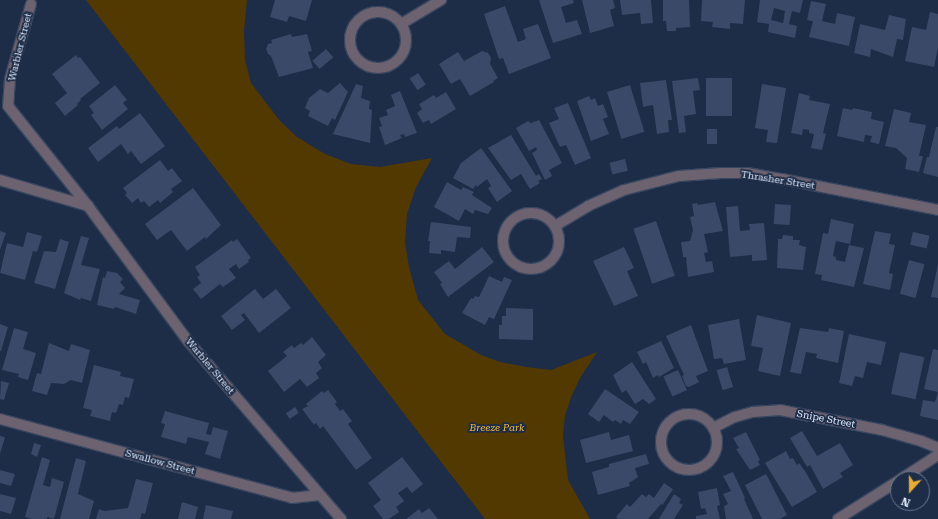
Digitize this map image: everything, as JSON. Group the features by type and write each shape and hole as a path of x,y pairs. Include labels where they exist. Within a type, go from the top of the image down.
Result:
{"street":[{"path":"401,24 441,0"},
{"name":"Warbler Street","path":"31,4 10,79 8,106 88,206 188,341 341,519"},
{"path":"371,13 384,13 395,18 401,24 406,40 402,56 396,62 380,69 372,68 364,65 352,53 349,36 354,25 363,16 371,13"},
{"name":"Thrasher Street","path":"555,226 588,206 624,190 679,176 721,173 748,174 782,179 938,210"},
{"path":"0,180 88,206"},
{"path":"533,213 549,219 555,226 559,240 557,253 553,259 542,268 521,268 506,254 503,240 504,233 507,226 517,217 533,213"},
{"name":"Snipe Street","path":"713,428 753,412 780,410 882,430 921,441 938,448"},
{"path":"689,415 701,417 713,428 716,436 715,452 705,465 689,470 681,469 674,465 663,452 662,436 670,422 677,417 689,415"},
{"name":"Swallow Street","path":"0,419 292,498 320,495"},
{"path":"913,471 938,455"},
{"path":"838,519 890,486"}],"green space":[{"name":"Breeze Park","path":"86,0 247,0 244,31 245,60 251,83 280,121 297,137 325,154 351,164 380,167 432,158 416,187 407,214 405,242 409,267 418,300 445,334 481,355 500,362 551,370 597,352 580,378 572,395 565,415 563,436 568,480 590,519 485,519"}],"building":[{"path":"275,0 312,0 306,21 289,16 287,22 270,17"},
{"path":"539,0 573,0 574,3 561,7 566,23 577,20 582,34 553,43"},
{"path":"582,0 613,0 615,8 610,10 614,26 590,33"},
{"path":"620,0 651,0 653,23 641,24 640,13 622,15"},
{"path":"663,0 689,0 690,27 676,28 676,31 667,31 666,21 663,21"},
{"path":"702,0 745,0 743,24 730,23 730,29 712,27 713,22 701,21"},
{"path":"760,0 803,0 800,13 792,11 789,24 797,26 795,38 768,32 769,24 757,22","holes":["774,8 785,11 783,23 771,20"]},
{"path":"811,1 826,4 822,21 835,24 837,13 855,17 849,46 809,37 813,21 807,20"},
{"path":"505,6 518,42 526,39 523,29 538,24 551,58 509,74 503,58 499,59 484,14"},
{"path":"930,12 938,14 938,48 934,67 905,61 912,27 926,30"},
{"path":"889,15 906,19 903,40 897,39 893,57 871,49 870,57 854,53 860,24 885,30"},
{"path":"291,34 292,37 307,34 312,51 308,52 313,68 279,77 271,56 268,54 266,49 268,44 272,43 271,40"},
{"path":"326,49 333,57 320,69 312,61"},
{"path":"482,51 488,53 491,58 490,64 498,78 493,81 494,82 470,96 460,79 451,84 439,64 458,52 464,61"},
{"path":"76,55 78,58 80,57 100,83 80,99 81,100 77,104 78,105 65,116 55,103 67,93 52,74"},
{"path":"418,73 426,85 418,90 410,79"},
{"path":"698,78 700,90 693,91 696,114 684,116 686,132 679,133 672,81"},
{"path":"706,78 732,78 732,116 706,116"},
{"path":"666,80 672,120 668,120 669,132 657,134 653,105 643,107 640,83"},
{"path":"340,83 348,92 335,120 332,118 328,126 308,116 310,111 305,108 309,98 320,89 328,93"},
{"path":"356,84 363,86 361,98 370,101 369,109 372,110 370,143 333,134"},
{"path":"762,84 786,88 777,143 766,142 768,130 755,128"},
{"path":"115,85 127,100 123,103 128,109 102,130 91,115 94,113 89,106"},
{"path":"630,85 644,132 621,139 607,92"},
{"path":"400,91 417,133 405,137 404,134 400,135 402,138 385,145 379,127 382,126 379,118 388,115 386,110 395,106 391,95"},
{"path":"446,92 456,109 431,124 429,120 423,123 417,113 422,109 419,104 434,95 436,98"},
{"path":"799,93 810,96 809,100 830,104 823,133 826,134 822,150 811,148 814,134 809,133 809,130 803,129 802,135 791,133"},
{"path":"589,96 591,100 595,98 598,106 603,104 608,117 603,119 609,134 591,141 577,101"},
{"path":"568,103 591,158 575,165 566,145 560,147 549,123 559,119 554,108"},
{"path":"843,108 852,110 853,108 872,112 871,119 884,122 879,144 870,142 872,136 865,135 864,142 837,136"},
{"path":"894,109 911,113 909,122 926,125 919,156 923,156 919,172 905,169 907,158 896,148 885,146"},
{"path":"140,113 165,146 141,164 131,151 128,154 121,144 98,162 88,148 117,126 119,129"},
{"path":"539,120 562,163 549,170 552,176 545,180 532,153 537,150 536,147 529,151 516,128 528,121 531,123"},
{"path":"936,127 938,127 938,177 923,173 927,157 929,157"},
{"path":"707,129 717,129 717,144 707,144"},
{"path":"511,135 536,176 539,174 542,179 538,181 540,183 530,189 521,174 511,180 488,148"},
{"path":"481,148 512,191 497,202 488,188 491,186 487,179 477,187 476,185 473,189 453,178 461,163"},
{"path":"625,159 628,171 612,175 609,163"},
{"path":"160,160 168,171 172,168 182,181 171,189 173,192 160,203 158,200 149,207 144,201 141,203 138,198 132,203 125,195 127,193 123,188"},
{"path":"447,182 461,190 463,187 474,192 472,195 492,208 488,214 475,210 473,214 465,209 459,221 434,207"},
{"path":"193,188 221,225 206,239 205,237 187,251 171,230 157,240 145,224"},
{"path":"715,202 723,231 704,234 708,252 704,253 706,262 712,261 714,272 688,277 686,257 683,257 681,242 690,241 693,230 690,217 694,216 692,204 697,203 698,205"},
{"path":"775,204 791,205 790,225 774,224"},
{"path":"738,206 740,231 750,230 749,224 764,223 767,260 752,261 752,255 730,257 726,207"},
{"path":"831,219 854,224 850,244 836,241 833,256 836,257 836,260 845,262 849,245 864,248 854,287 821,280 822,275 815,274 823,233 828,234"},
{"path":"656,221 675,276 652,284 633,229"},
{"path":"431,222 471,227 470,238 457,237 455,252 441,250 441,254 429,253 430,241 428,241"},
{"path":"0,231 6,233 0,250"},
{"path":"875,231 891,234 889,244 895,245 889,273 893,274 890,290 863,284"},
{"path":"27,232 42,236 37,252 33,251 25,280 0,273 7,243 23,247"},
{"path":"913,232 930,236 927,248 910,245"},
{"path":"783,235 793,236 793,240 800,240 799,245 806,247 803,270 777,268 778,239 782,239"},
{"path":"81,236 89,238 81,265 100,269 91,301 81,298 80,300 64,293"},
{"path":"60,239 69,242 55,289 34,283 44,251 56,252"},
{"path":"237,239 251,258 248,260 249,262 239,269 236,264 229,269 236,278 223,287 220,284 201,299 193,289 201,283 197,277 200,275 195,267 232,240 233,242"},
{"path":"482,247 494,262 448,297 440,284 442,283 434,272 449,261 455,269"},
{"path":"624,247 634,268 627,271 638,296 614,306 593,261"},
{"path":"909,260 924,264 915,298 900,294"},
{"path":"938,264 938,298 931,297"},
{"path":"107,271 117,273 123,279 120,282 125,288 119,294 140,300 136,314 115,307 114,309 97,305 103,277 105,278"},
{"path":"489,276 502,282 504,277 512,280 494,319 489,317 485,325 462,313 471,298 473,299 475,296 479,297"},
{"path":"255,289 263,299 276,289 291,308 259,333 244,313 241,315 245,320 232,330 221,316"},
{"path":"506,308 533,309 533,340 499,339 499,325 502,325 502,316 506,316"},
{"path":"757,315 791,323 780,376 758,371 763,348 751,346"},
{"path":"739,319 746,360 724,364 722,358 714,359 708,325"},
{"path":"0,324 8,327 1,351 0,351"},
{"path":"691,325 708,371 696,376 699,382 689,387 686,386 682,376 684,375 666,336"},
{"path":"14,328 28,332 23,349 36,353 28,380 18,377 19,374 2,370"},
{"path":"800,328 828,332 829,328 844,331 838,363 816,358 817,354 806,352 801,374 790,372"},
{"path":"849,334 886,342 881,365 867,362 863,378 855,376 852,386 839,383"},
{"path":"312,337 326,355 318,362 322,368 316,373 319,378 307,387 300,379 284,392 268,371 287,356 283,352 292,345 294,348 301,343 303,345"},
{"path":"661,341 674,368 659,377 658,375 653,378 646,362 643,364 637,352"},
{"path":"49,343 69,351 71,344 90,350 82,383 71,380 64,384 51,383 47,395 32,391 37,373 41,374"},
{"path":"933,349 938,350 938,392 924,389"},
{"path":"900,352 924,357 916,399 891,394"},
{"path":"632,362 656,399 649,404 643,399 635,404 626,390 622,393 613,375"},
{"path":"94,365 121,372 120,376 134,379 129,398 125,397 123,405 119,404 116,413 112,412 110,421 90,416 92,410 83,408"},
{"path":"727,367 733,387 723,390 716,370"},
{"path":"678,370 687,390 672,397 663,377"},
{"path":"1,381 9,383 4,400 0,399"},
{"path":"605,389 639,412 630,424 623,420 621,424 615,420 613,422 604,415 599,422 588,414"},
{"path":"328,390 337,402 335,404 340,411 343,409 352,421 348,424 372,458 356,470 323,426 320,429 316,423 314,425 302,409 308,406 306,404 322,391 324,393"},
{"path":"938,392 938,420 920,416 923,400 935,402"},
{"path":"295,407 299,413 290,419 286,413"},
{"path":"165,411 209,423 206,434 211,435 213,427 228,431 220,459 205,454 209,442 188,437 186,444 161,437 165,424 161,423"},
{"path":"802,431 817,456 840,443 853,465 840,473 843,477 823,489 810,465 807,467 790,438"},
{"path":"609,432 611,440 629,435 633,451 586,463 580,440"},
{"path":"746,432 760,460 758,461 760,465 750,470 736,449 739,448 733,438"},
{"path":"0,436 5,437 0,454"},
{"path":"34,443 41,445 37,457 31,454"},
{"path":"786,451 790,459 793,458 797,465 799,463 817,492 792,507 765,463"},
{"path":"646,454 649,464 635,468 638,477 629,483 630,486 598,495 592,472 609,467 609,464"},
{"path":"42,457 50,460 43,485 50,487 52,478 64,482 54,519 47,517 47,519 32,519 25,517"},
{"path":"402,457 423,484 412,493 407,487 398,493 404,501 396,507 399,512 389,519 383,519 373,506 381,500 368,483"},
{"path":"76,458 86,461 78,494 94,501 89,519 60,519"},
{"path":"0,470 15,474 11,486 0,483"},
{"path":"733,472 753,519 726,519 724,506 728,504 723,494 731,491 723,476"},
{"path":"766,474 787,515 780,519 762,519 745,485"},
{"path":"136,479 153,483 145,514 142,513 140,519 96,519 99,509 104,511 128,508"},
{"path":"664,483 673,489 662,505 653,499"},
{"path":"717,488 720,505 717,506 720,519 696,519 696,516 707,514 705,508 701,509 698,492"},
{"path":"0,494 16,498 11,514 0,511"},
{"path":"642,494 646,497 649,494 661,504 648,519 618,519 616,517 627,504 630,507"},
{"path":"674,494 681,499 679,503 683,505 674,519 659,519"},
{"path":"182,502 198,507 195,519 178,519"},
{"path":"206,505 233,511 231,519 203,519"},
{"path":"429,508 438,519 406,519 419,509 422,513"}]}
